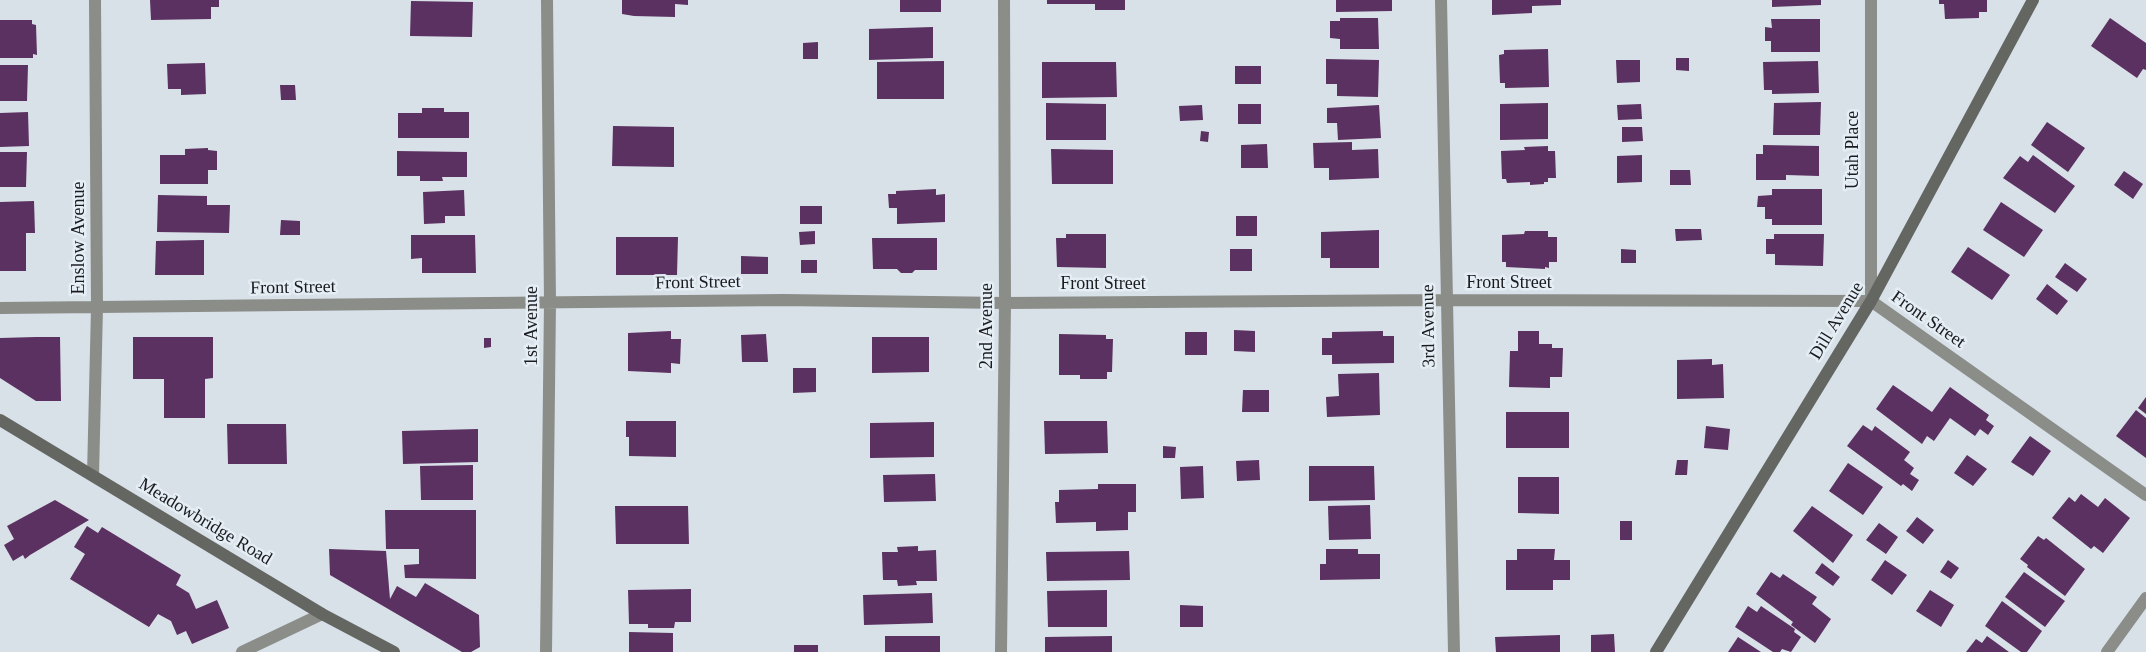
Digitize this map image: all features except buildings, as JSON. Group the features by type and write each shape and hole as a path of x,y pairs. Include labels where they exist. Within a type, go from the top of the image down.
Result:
{"street":[{"name":"Enslow Avenue","path":"93,475 97,308 95,0"},
{"name":"1st Avenue","path":"546,652 550,302 547,0"},
{"name":"2nd Avenue","path":"1001,652 1005,302 1004,0"},
{"name":"3rd Avenue","path":"1441,0 1454,652"},
{"name":"Utah Place","path":"1871,0 1871,301"},
{"name":"Dill Avenue","path":"1656,652 1871,301 2033,0"},
{"name":"Front Street","path":"0,308 783,300 1005,302 1871,301 2146,494"},
{"name":"Meadowbridge Road","path":"0,420 322,614 394,652"},
{"path":"2107,652 2146,598"},
{"path":"242,652 322,614"}]}
